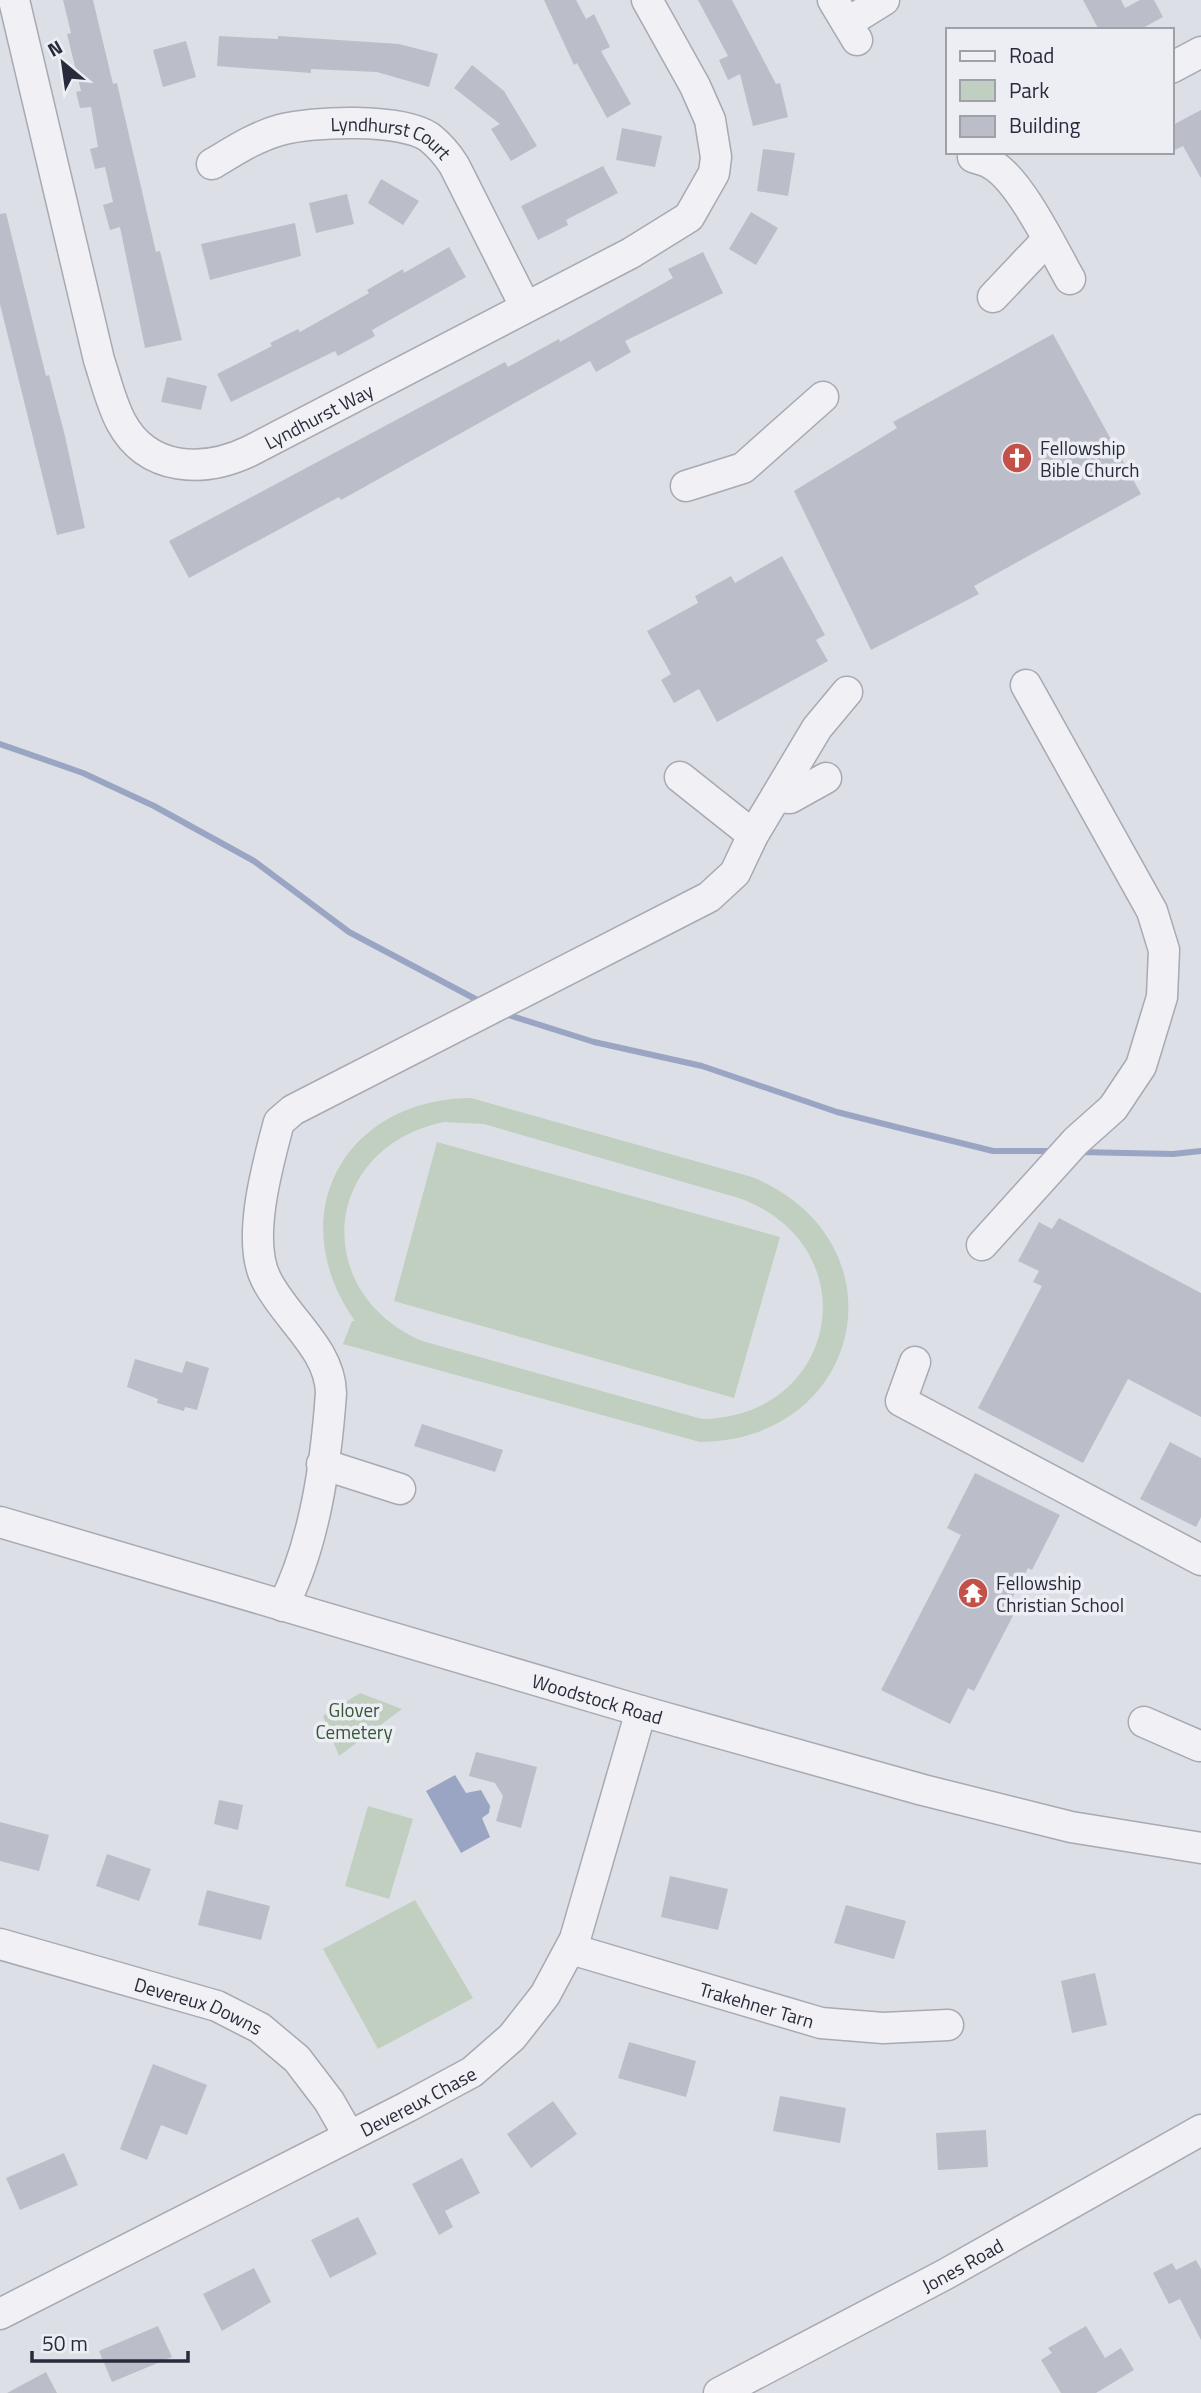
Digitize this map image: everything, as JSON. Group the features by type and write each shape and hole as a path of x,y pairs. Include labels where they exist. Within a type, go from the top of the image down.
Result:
{"street":[{"name":"Lyndhurst Way","path":"14,0 99,360 122,424 149,452 170,463 191,467 228,461 671,230 689,217 714,173 716,157 710,120 695,86 647,0"},
{"path":"845,21 884,0"},
{"path":"1173,67 1201,52"},
{"name":"Lyndhurst Court","path":"212,164 262,137 312,124 394,127 427,136 445,151 454,165 525,306"},
{"path":"973,157 994,165 1010,181 1070,279"},
{"path":"993,297 1047,240"},
{"path":"686,486 743,468 823,397"},
{"path":"982,1245 1076,1141 1114,1108 1141,1066 1162,997 1164,950 1152,911 1026,685"},
{"path":"283,1606 300,1562 323,1464 329,1429 331,1379 323,1359 265,1279 258,1254 257,1232 279,1122 293,1110 709,897 736,873 753,835 817,728 847,692"},
{"path":"680,777 753,835"},
{"path":"776,797 790,798 826,778"},
{"path":"915,1363 901,1401 1201,1560"},
{"path":"323,1464 400,1489"},
{"name":"Woodstock Road","path":"0,1522 641,1711 999,1810 1072,1827 1201,1848"},
{"name":"Devereux Chase","path":"0,2314 472,2072 512,2037 545,1995 571,1949 641,1711"},
{"path":"1144,1723 1199,1746"},
{"name":"Devereux Downs","path":"0,1944 217,2006 260,2028 297,2059 329,2101 349,2136"},
{"name":"Trakehner Tarn","path":"571,1949 821,2023 883,2028 948,2025"},
{"name":"Jones Road","path":"719,2393 944,2275 1201,2130"}],"green space":[{"path":"471,1098 752,1177 801,1206 832,1245 847,1288 846,1332 830,1374 800,1409 756,1433 700,1442 343,1344 352,1321 355,1321 333,1282 324,1242 325,1205 337,1171 359,1142 388,1119 426,1104","holes":["444,1122 484,1124 742,1199 783,1223 809,1254 821,1290 821,1327 808,1362 784,1391 748,1411 702,1419 422,1341 385,1319 361,1290 347,1257 345,1222 354,1189 373,1160 403,1137"]},
{"path":"437,1142 780,1237 734,1398 394,1301"},
{"name":"Glover Cemetery","path":"360,1693 402,1709 339,1756 323,1716"},
{"path":"368,1806 413,1819 389,1899 345,1886"},
{"path":"415,1900 473,1998 378,2049 323,1949"}],"water":[{"path":"455,1775 466,1793 481,1790 490,1806 489,1813 482,1818 490,1837 461,1853 426,1791"}],"building":[{"path":"63,0 93,0 113,84 117,83 156,252 160,251 182,340 145,348 120,227 110,230 103,205 113,202 105,167 95,169 90,149 98,147 91,107 80,108 76,92 81,91 67,34 71,33"},
{"path":"544,0 576,0 586,19 594,14 610,47 601,51 631,104 607,118 577,63 574,65"},
{"path":"698,0 732,0 776,84 780,83 788,117 753,126 740,74 728,80 719,60 728,56"},
{"path":"1083,0 1121,0 1125,8 1140,0 1154,0 1163,17 1143,28 1098,28"},
{"path":"219,36 278,39 278,36 399,44 438,54 429,87 377,72 311,69 311,73 217,66"},
{"path":"186,41 196,77 163,87 153,50"},
{"path":"472,65 504,91 537,146 511,161 491,129 500,124 454,88"},
{"path":"1201,110 1201,178 1183,146 1173,151 1173,125"},
{"path":"622,128 662,136 655,167 616,160"},
{"path":"763,149 795,153 788,196 757,191"},
{"path":"603,166 618,193 566,220 568,225 538,240 521,206"},
{"path":"381,179 419,201 403,225 368,203"},
{"path":"347,194 354,224 316,233 309,203"},
{"path":"751,212 778,228 756,265 729,249"},
{"path":"6,213 46,376 49,375 65,436 85,528 57,535 0,304 0,214"},
{"path":"295,223 301,256 210,280 201,244"},
{"path":"449,247 466,277 372,330 375,336 338,356 335,351 231,402 217,374 272,346 270,343 298,329 300,332 369,293 367,290 403,269 404,273"},
{"path":"703,252 723,293 625,341 631,352 596,372 590,361 341,500 339,497 189,578 169,541 505,362 508,367 559,339 560,342 673,278 668,269"},
{"path":"1053,334 1141,494 974,586 979,594 871,650 794,491 897,428 893,422"},
{"path":"167,377 207,386 201,410 161,402"},
{"path":"782,556 825,635 816,640 828,661 717,722 699,689 674,703 661,680 671,674 647,631 698,603 695,596 731,576 735,583"},
{"path":"1059,1218 1201,1293 1201,1417 1128,1379 1083,1463 978,1408 1042,1286 1033,1282 1039,1271 1018,1261 1039,1222 1052,1229"},
{"path":"135,1359 182,1373 186,1361 209,1368 197,1410 185,1407 184,1411 157,1403 158,1399 127,1387"},
{"path":"422,1424 503,1450 495,1472 414,1446"},
{"path":"1170,1442 1201,1458 1201,1517 1196,1527 1140,1499"},
{"name":"Fellowship Christian School","path":"975,1473 1060,1515 1032,1570 1028,1568 1009,1604 1017,1608 974,1691 968,1688 950,1724 881,1690 961,1535 947,1528"},
{"path":"476,1752 537,1767 521,1828 496,1821 503,1796 495,1783 469,1776"},
{"path":"219,1800 243,1805 238,1830 214,1824"},
{"path":"0,1822 49,1835 39,1871 0,1861"},
{"path":"107,1854 151,1869 139,1901 96,1886"},
{"path":"670,1876 728,1889 718,1930 661,1917"},
{"path":"207,1890 270,1906 261,1940 198,1925"},
{"path":"846,1905 906,1921 894,1959 834,1943"},
{"path":"1095,1973 1107,2025 1072,2033 1061,1981"},
{"path":"629,2042 696,2061 686,2097 618,2078"},
{"path":"153,2064 207,2085 187,2135 161,2125 147,2160 120,2149"},
{"path":"780,2096 846,2108 840,2143 773,2131"},
{"path":"553,2101 577,2134 531,2168 507,2134"},
{"path":"986,2130 988,2167 938,2170 936,2133"},
{"path":"64,2153 78,2185 20,2210 6,2178"},
{"path":"462,2158 480,2193 445,2211 453,2227 439,2235 412,2184"},
{"path":"358,2217 377,2254 330,2278 311,2240"},
{"path":"1196,2260 1201,2269 1201,2340 1180,2299 1169,2304 1153,2273 1172,2263 1176,2270"},
{"path":"254,2268 271,2302 222,2331 203,2294"},
{"path":"158,2326 172,2357 112,2382 99,2351"},
{"path":"1086,2326 1105,2358 1121,2348 1134,2370 1096,2393 1061,2393 1041,2360 1052,2353 1048,2348"},
{"path":"46,2372 57,2393 7,2393"}],"waterway":[{"path":"0,744 83,773 154,806 254,861 349,932 483,1003"},
{"path":"502,1013 594,1042 702,1066 837,1112 896,1127 993,1151 1053,1151"},
{"path":"1078,1152 1173,1154 1201,1151"}],"place":[{"name":"Fellowship Bible Church","path":"1017,458"},
{"name":"Fellowship Christian School","path":"973,1593"}]}
